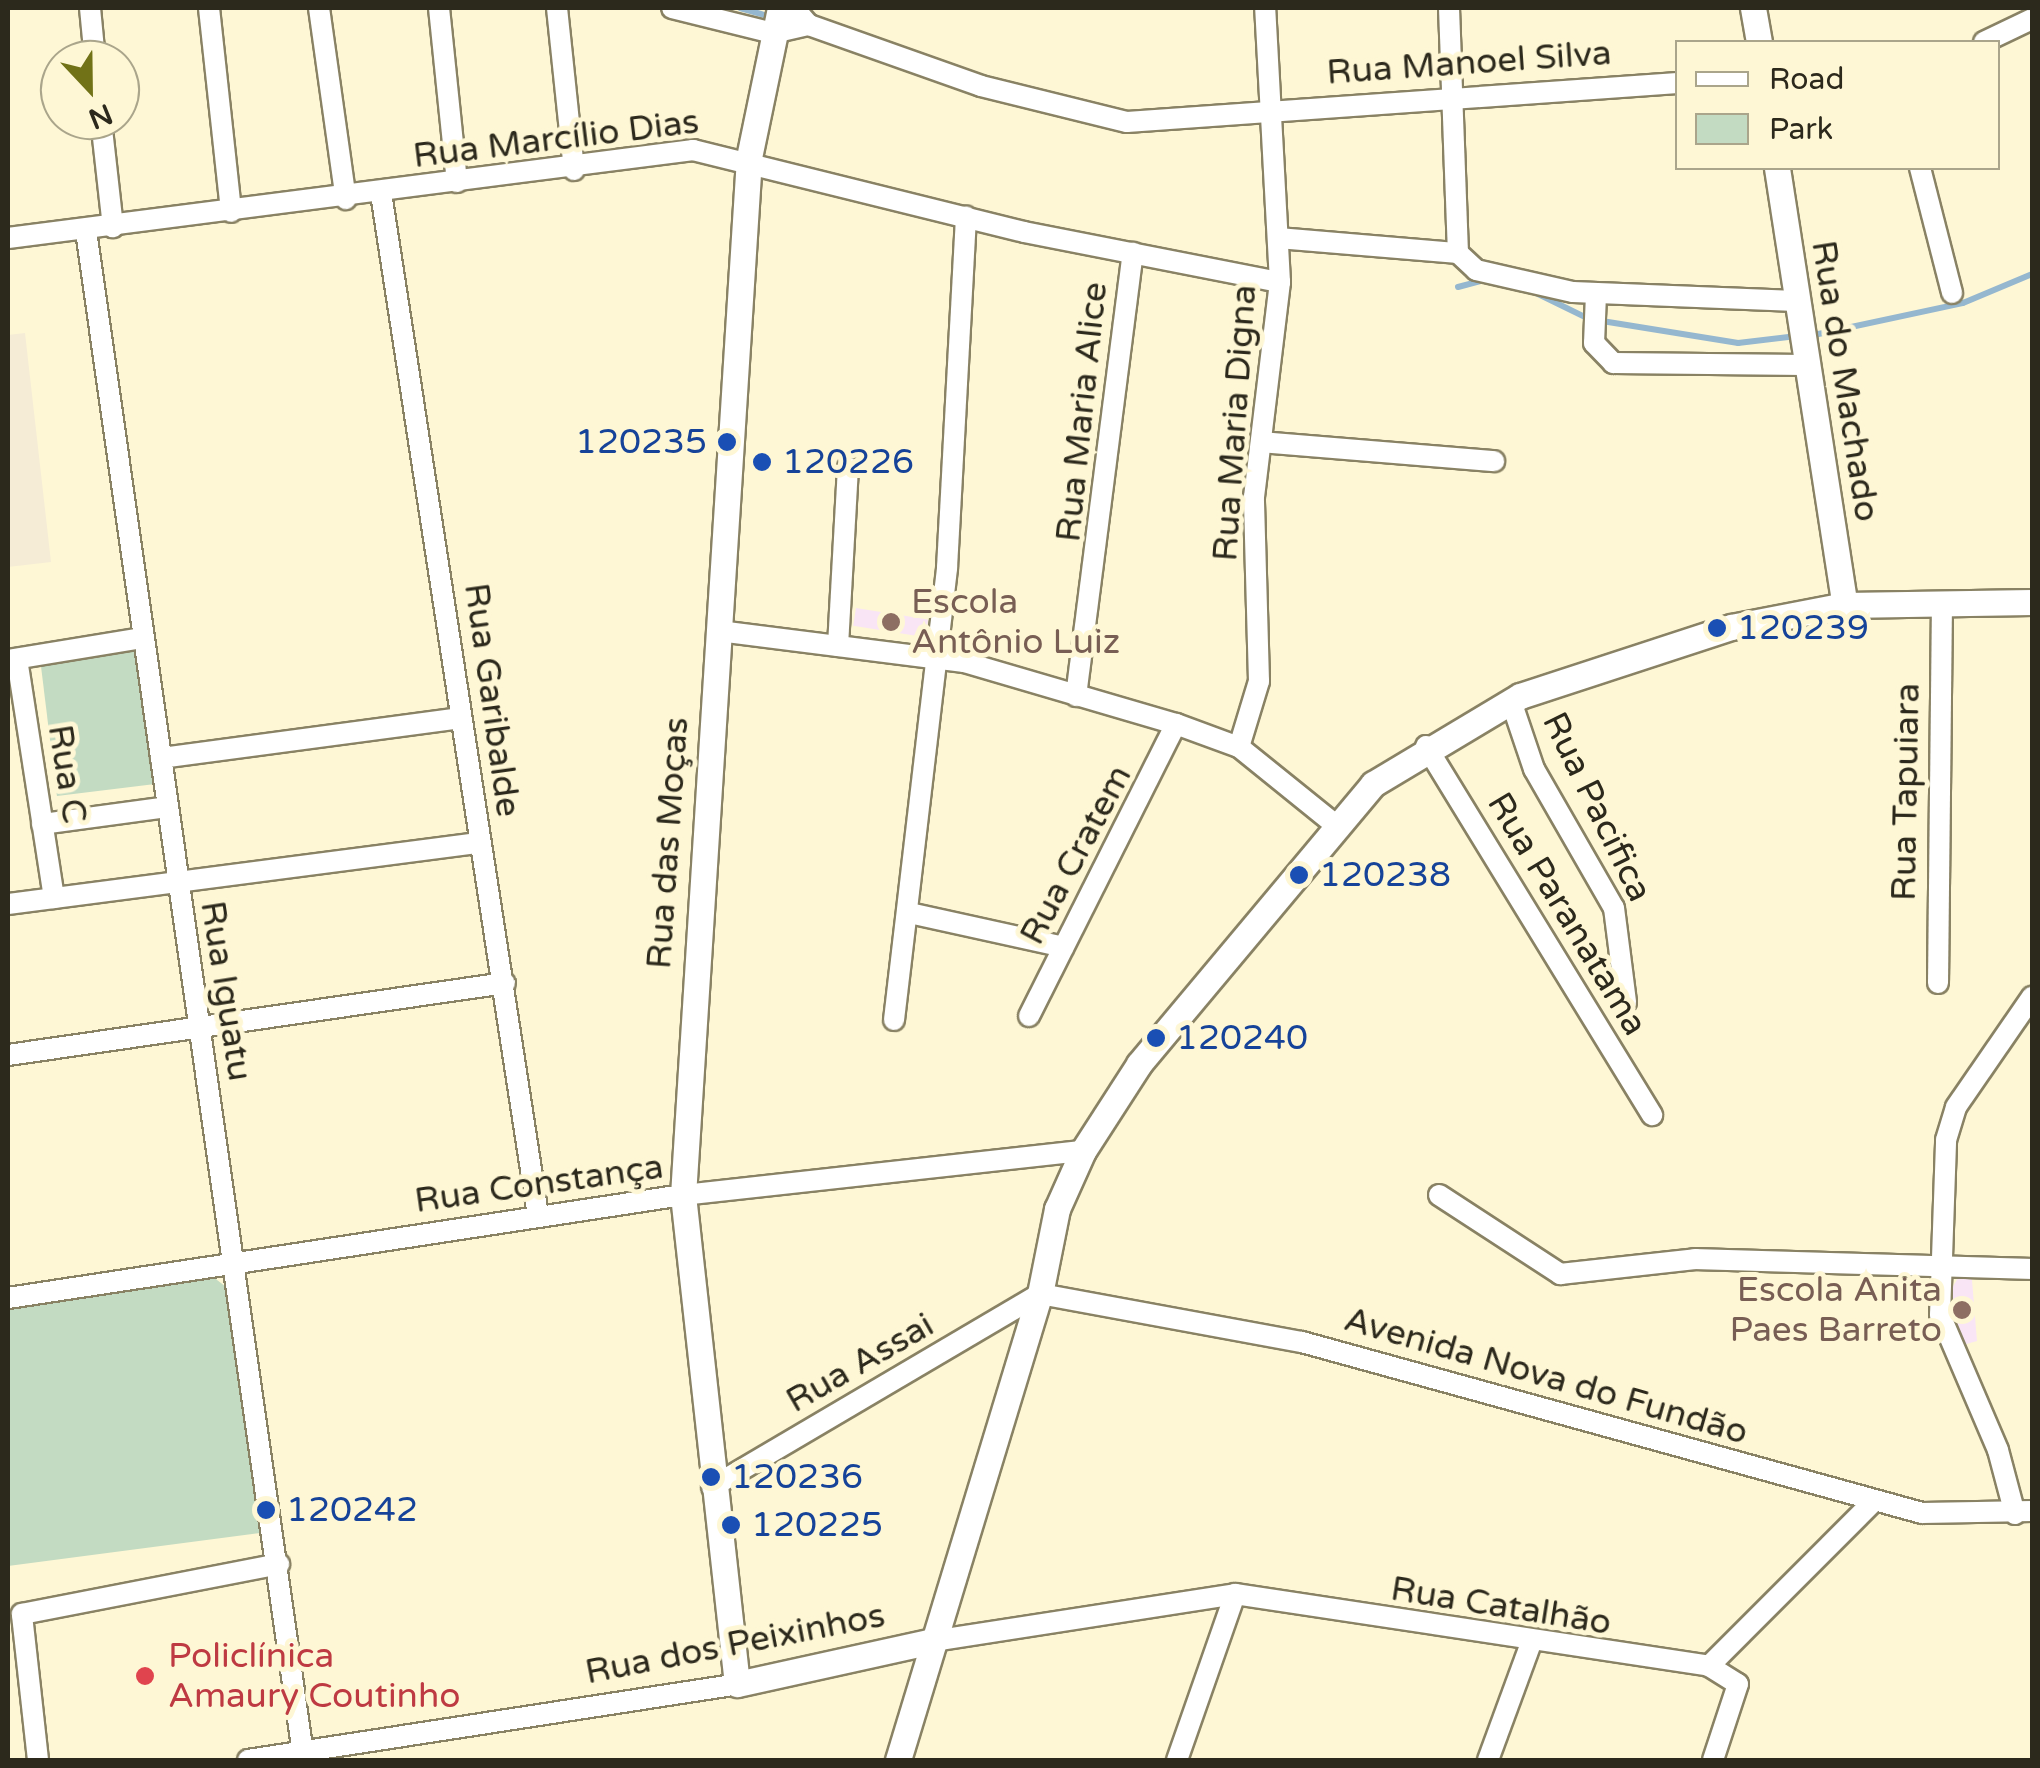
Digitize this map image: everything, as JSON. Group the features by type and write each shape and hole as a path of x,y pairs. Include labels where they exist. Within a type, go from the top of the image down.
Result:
{"street":[{"path":"90,8 93,40"},
{"path":"208,8 232,212"},
{"path":"319,8 346,200"},
{"path":"439,8 456,182"},
{"path":"557,8 574,170"},
{"path":"672,8 809,26"},
{"path":"794,8 809,26"},
{"name":"Rua Maria Digna","path":"1239,747 1259,681 1261,442 1280,282 1265,110 1265,8"},
{"path":"1449,8 1458,253"},
{"path":"1753,8 1759,40"},
{"path":"1988,40 2032,19"},
{"name":"Rua das Moças","path":"737,1684 682,1195 749,158 777,20"},
{"name":"Rua Manoel Silva","path":"809,26 1077,114 1126,122 1454,94 1675,83"},
{"path":"103,140 112,227"},
{"name":"Rua Marcílio Dias","path":"8,238 346,200 694,150 749,158 966,218 1280,282"},
{"name":"Rua do Machado","path":"1777,170 1803,358 1845,605"},
{"path":"1921,170 1952,293"},
{"name":"Rua Garibalde","path":"381,193 460,718 506,983 538,1216"},
{"path":"894,1020 938,658 966,218"},
{"name":"Rua Iguatu","path":"86,231 176,882 202,1030 304,1756"},
{"path":"1278,238 1458,253 1486,272 1596,294 1797,309"},
{"name":"Rua Maria Alice","path":"1076,696 1133,252"},
{"path":"1596,294 1594,344 1612,362 1803,358"},
{"path":"1261,442 1494,461"},
{"path":"838,646 848,468"},
{"name":"Rua Tapuiara","path":"1938,984 1942,602"},
{"path":"898,1760 1040,1294 1057,1209 1083,1151 1139,1064 1374,784 1426,746 1511,701 1732,627 1845,605 2032,602"},
{"path":"719,631 938,658 1176,724 1239,747 1338,826"},
{"path":"12,659 142,638"},
{"name":"Rua C","path":"12,659 54,898"},
{"name":"Rua Pacifica","path":"1511,701 1540,781 1614,908 1626,1002"},
{"path":"161,758 460,718"},
{"name":"Rua Cratem","path":"1029,1016 1176,724"},
{"name":"Rua Paranatama","path":"1426,746 1652,1115"},
{"path":"42,824 168,807"},
{"path":"8,904 480,843"},
{"path":"909,913 1063,947"},
{"path":"8,1055 202,1030 506,983"},
{"path":"2024,1512 1998,1450 1950,1357 1940,1316 1946,1267 1946,1140 1956,1108 2032,997"},
{"name":"Rua Constança","path":"8,1298 682,1195 1083,1151"},
{"path":"1439,1195 1560,1274 1695,1259 2032,1269"},
{"name":"Rua Assai","path":"712,1487 1040,1294"},
{"name":"Avenida Nova do Fundão","path":"1040,1294 1302,1342 1922,1513 2024,1512"},
{"path":"1714,1760 1737,1698 1732,1676 1710,1666 1874,1501"},
{"path":"38,1760 22,1614 279,1564"},
{"path":"1177,1760 1234,1594"},
{"name":"Rua dos Peixinhos","path":"248,1760 304,1756 737,1684 933,1640 1234,1594"},
{"name":"Rua Catalhão","path":"1234,1594 1530,1646 1710,1666"},
{"path":"1488,1760 1530,1646"}],"shaded area":[{"path":"25,333 51,562 8,567 8,335"},
{"name":"Escola Antônio Luiz","path":"856,608 928,619 925,637 853,626"},
{"name":"Escola Anita Paes Barreto","path":"1964,1268 1971,1268 1977,1341 1956,1347 1949,1293"}],"green space":[{"path":"138,644 155,784 57,796 40,656"},
{"path":"212,1276 226,1287 260,1533 8,1566 8,1306"}],"waterway":[{"path":"740,8 771,17"},
{"path":"1809,336 1963,303 2032,274"},
{"path":"1458,287 1481,281"},
{"path":"1536,293 1587,318"},
{"path":"1602,321 1738,343 1797,336"}],"place":[{"name":"120235","path":"727,442"},
{"name":"120226","path":"762,462"},
{"name":"Escola Antônio Luiz","path":"891,622"},
{"name":"120239","path":"1717,628"},
{"name":"120238","path":"1299,875"},
{"name":"120240","path":"1156,1038"},
{"name":"Escola Anita Paes Barreto","path":"1962,1310"},
{"name":"120236","path":"711,1477"},
{"name":"120242","path":"266,1510"},
{"name":"120225","path":"731,1525"},
{"name":"Policlínica Amaury Coutinho","path":"145,1676"}]}
